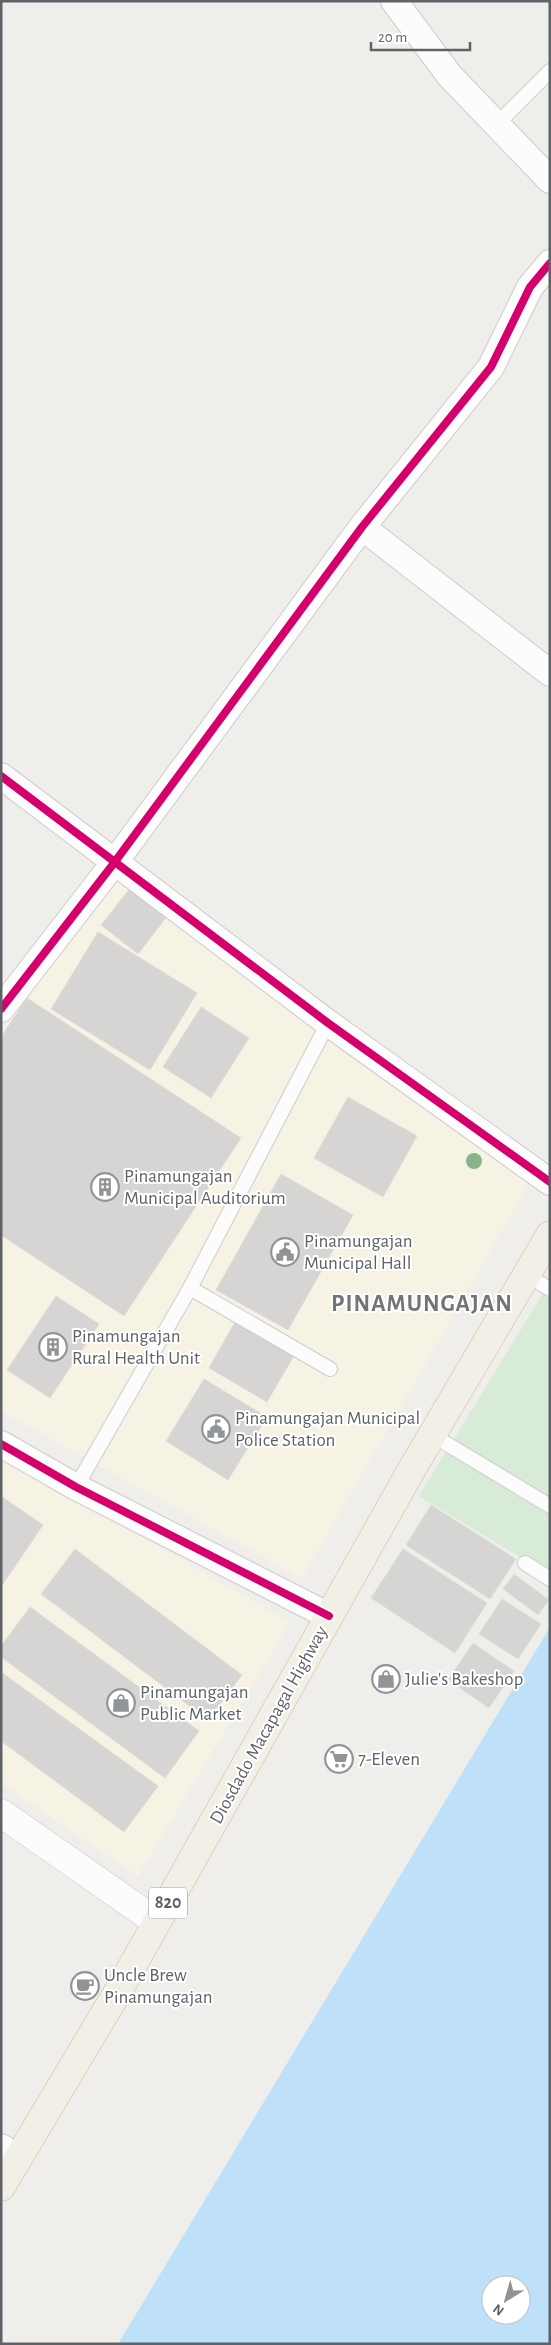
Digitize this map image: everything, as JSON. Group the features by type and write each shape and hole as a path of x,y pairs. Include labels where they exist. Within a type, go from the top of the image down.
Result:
{"highway":[{"name":"Diosdado Macapagal Highway","path":"1,2187 10,2152 157,1922 432,1435 550,1235"}],"main road":[{"path":"1,1813 157,1922"}],"street":[{"path":"394,1 450,76 548,176"},
{"path":"1,1009 114,863 362,527 491,368 530,287 550,263"},
{"path":"362,527 550,673"},
{"path":"1,776 328,1023 550,1182"},
{"path":"1,1444 76,1487 329,1616"}],"lane":[{"path":"497,124 550,71"},
{"path":"76,1487 190,1288 328,1023"},
{"path":"526,1275 550,1289"},
{"path":"190,1288 330,1369"},
{"path":"432,1435 550,1506"},
{"path":"526,1563 550,1578"}],"shaded area":[{"path":"114,870 534,1175 302,1578 1,1411 1,1030"},
{"name":"Pinamungajan Public Market","path":"1,1457 290,1622 138,1876 1,1783"}],"green space":[{"path":"550,1282 550,1575 419,1496"}],"water":[{"path":"550,1627 550,2344 118,2344"}],"building":[{"path":"131,887 168,915 138,954 101,925"},
{"path":"98,932 197,993 150,1070 51,1009"},
{"name":"Pinamungajan Municipal Auditorium","path":"27,998 241,1138 124,1316 1,1235 1,1037"},
{"path":"201,1007 249,1038 211,1098 163,1067"},
{"path":"348,1097 417,1136 383,1197 314,1158"},
{"name":"Pinamungajan Municipal Hall","path":"281,1174 353,1215 288,1330 216,1290"},
{"name":"Pinamungajan Rural Health Unit","path":"56,1296 99,1324 50,1398 7,1370"},
{"path":"236,1320 295,1354 267,1402 209,1368"},
{"name":"Pinamungajan Municipal Police Station","path":"204,1379 267,1417 228,1480 166,1441"},
{"path":"1,1496 43,1525 1,1587"},
{"path":"431,1505 516,1559 490,1599 406,1545"},
{"path":"75,1549 242,1675 208,1720 41,1594"},
{"path":"403,1549 487,1603 455,1653 371,1598"},
{"path":"514,1574 549,1600 538,1615 503,1589"},
{"path":"502,1599 541,1624 518,1659 479,1634"},
{"path":"30,1607 199,1731 165,1778 1,1657 1,1646"},
{"path":"473,1643 514,1671 489,1708 448,1680"},
{"path":"1,1672 158,1786 124,1832 1,1741"}],"cycle path":[{"path":"1,1009 114,863 362,527 491,367 530,287 550,263"},
{"path":"1,776 328,1023 550,1182"},
{"path":"1,1444 76,1487 329,1616"}],"place":[{"name":"Pinamungajan Municipal Auditorium","path":"105,1187"},
{"name":"Pinamungajan Municipal Hall","path":"285,1252"},
{"name":"Pinamungajan Rural Health Unit","path":"53,1347"},
{"name":"Pinamungajan Municipal Police Station","path":"216,1429"},
{"name":"Julie's Bakeshop","path":"386,1679"},
{"name":"Pinamungajan Public Market","path":"121,1703"},
{"name":"7-Eleven","path":"339,1759"},
{"name":"Uncle Brew Pinamungajan","path":"85,1986"}],"district":[{"name":"PINAMUNGAJAN","path":"422,1304"}]}
